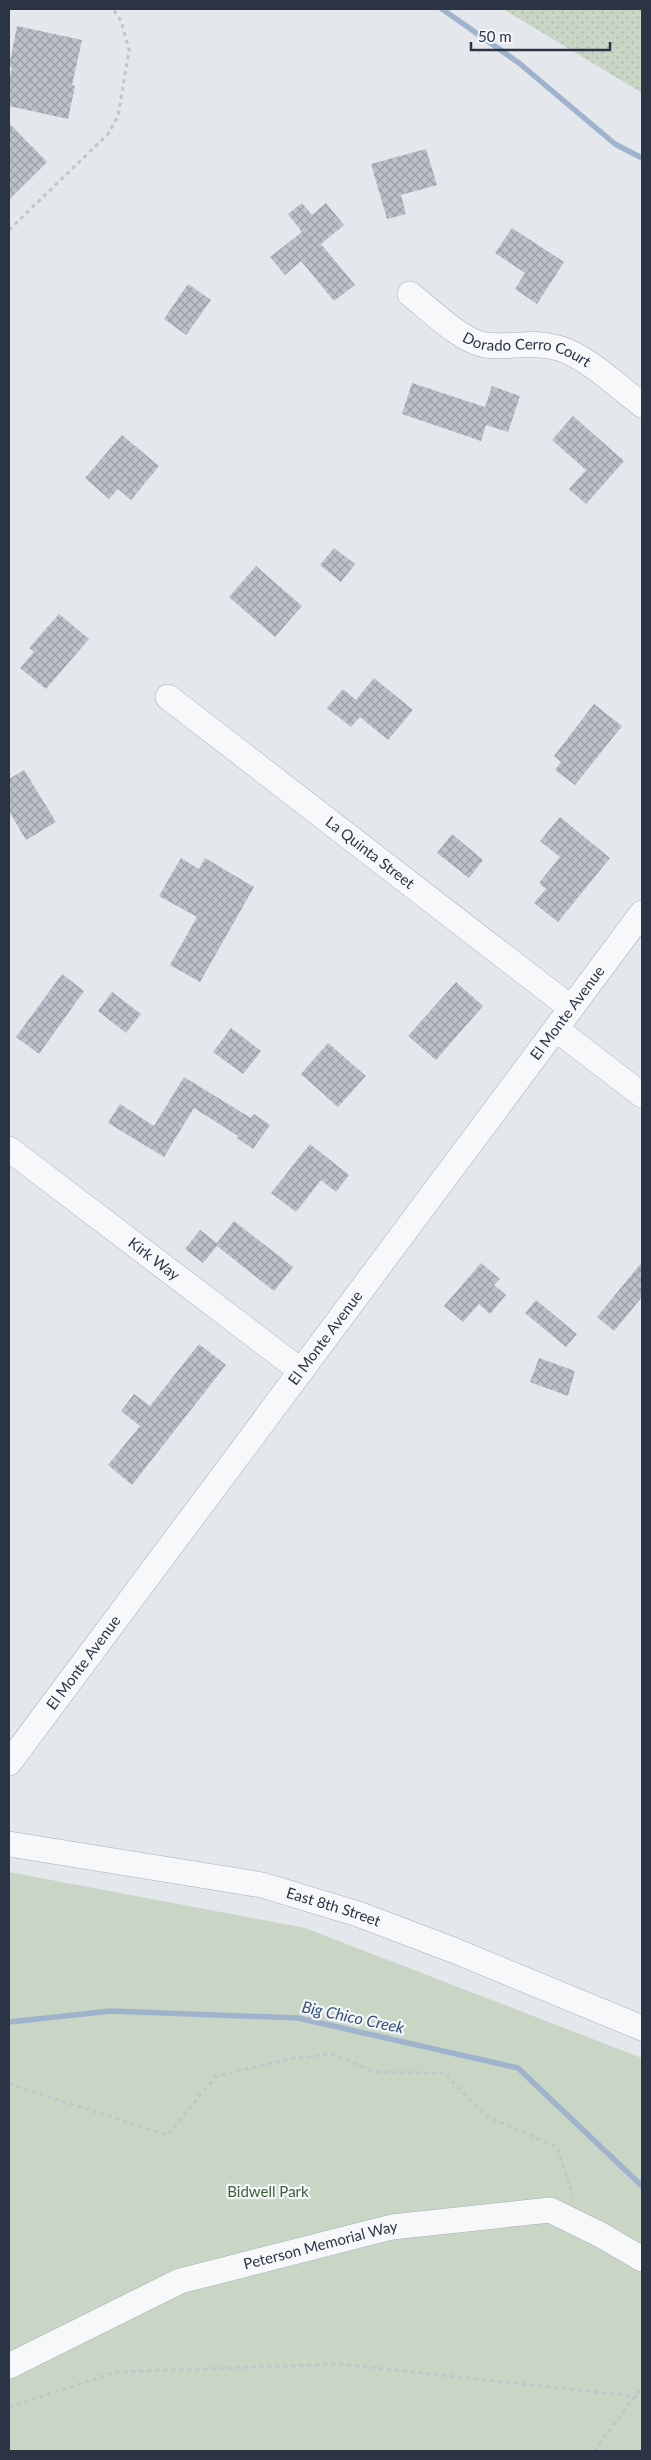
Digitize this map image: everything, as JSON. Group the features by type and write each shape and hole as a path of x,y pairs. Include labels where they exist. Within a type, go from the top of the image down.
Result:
{"street":[{"name":"Dorado Cerro Court","path":"410,294 462,335 483,345 529,344 555,347 582,359 642,405"},
{"name":"La Quinta Street","path":"168,697 571,1008"},
{"name":"El Monte Avenue","path":"9,1763 642,913"},
{"path":"556,1028 642,1095"},
{"name":"Kirk Way","path":"9,1149 300,1370"},
{"name":"East 8th Street","path":"9,1844 271,1887 344,1909 453,1950 642,2028"},
{"name":"Peterson Memorial Way","path":"9,2366 180,2281 392,2227 550,2210 601,2235 642,2259"}],"path":[{"path":"9,230 108,134 118,116 129,50 121,21 113,9"},
{"path":"9,2084 168,2135 216,2076 289,2059 332,2054 375,2072 444,2073 486,2116 557,2147 572,2195 578,2203"},
{"path":"9,2407 116,2372 340,2364 642,2397"},
{"path":"594,2451 642,2387"}],"green space":[{"path":"503,9 642,9 642,93"},
{"name":"Bidwell Park","path":"9,1872 305,1928 642,2058 642,2451 9,2451"}],"building":[{"path":"17,26 82,40 72,85 75,86 68,119 9,106 9,82 12,67 9,66"},
{"path":"9,123 47,162 9,200"},
{"path":"426,149 437,185 401,195 406,214 387,219 371,164"},
{"path":"302,203 312,215 326,203 344,225 321,244 355,285 334,301 301,261 285,275 270,257 302,232 288,214"},
{"path":"512,228 564,262 537,304 515,289 525,273 495,253"},
{"path":"188,284 211,300 186,335 164,319"},
{"path":"412,383 485,407 492,386 520,396 508,432 486,425 481,441 402,414"},
{"path":"573,416 624,461 586,504 569,489 586,470 552,440"},
{"path":"122,435 159,466 131,500 118,489 109,499 85,478"},
{"path":"334,548 355,564 341,582 320,565"},
{"path":"256,566 302,606 275,637 229,597"},
{"path":"59,614 89,639 46,689 20,668 34,652 29,648"},
{"path":"374,678 413,710 388,740 360,717 351,727 327,708 343,689 356,700"},
{"path":"594,704 622,726 575,785 555,770 561,762 554,756"},
{"path":"24,770 56,822 26,840 9,811 9,779"},
{"path":"560,817 610,858 558,922 534,903 546,889 539,883 560,857 540,841"},
{"path":"452,834 483,860 469,878 437,853"},
{"path":"181,858 199,869 205,858 254,887 200,982 170,965 197,917 159,896"},
{"path":"62,974 84,991 39,1054 16,1037"},
{"path":"456,982 483,1006 436,1060 408,1036"},
{"path":"112,992 141,1014 126,1033 98,1011"},
{"path":"231,1028 261,1051 243,1074 213,1052"},
{"path":"328,1043 366,1076 338,1107 301,1074"},
{"path":"184,1077 251,1118 254,1114 270,1125 253,1149 237,1138 238,1136 194,1108 164,1157 108,1123 120,1104 154,1126"},
{"path":"310,1144 349,1175 336,1192 321,1180 296,1212 271,1193"},
{"path":"234,1221 293,1267 274,1291 217,1246 203,1263 185,1249 200,1230 217,1243"},
{"path":"642,1262 642,1297 614,1331 597,1317"},
{"path":"481,1263 500,1279 494,1285 506,1295 490,1314 479,1304 463,1322 444,1306"},
{"path":"536,1300 577,1334 566,1347 525,1313"},
{"path":"199,1344 226,1365 132,1485 108,1465 140,1426 121,1411 134,1394 150,1406"},
{"path":"539,1358 575,1371 568,1396 530,1382"}],"waterway":[{"path":"442,9 519,63 615,144 642,158"},
{"name":"Big Chico Creek","path":"9,2022 111,2011 298,2018 518,2068 642,2186"}]}
